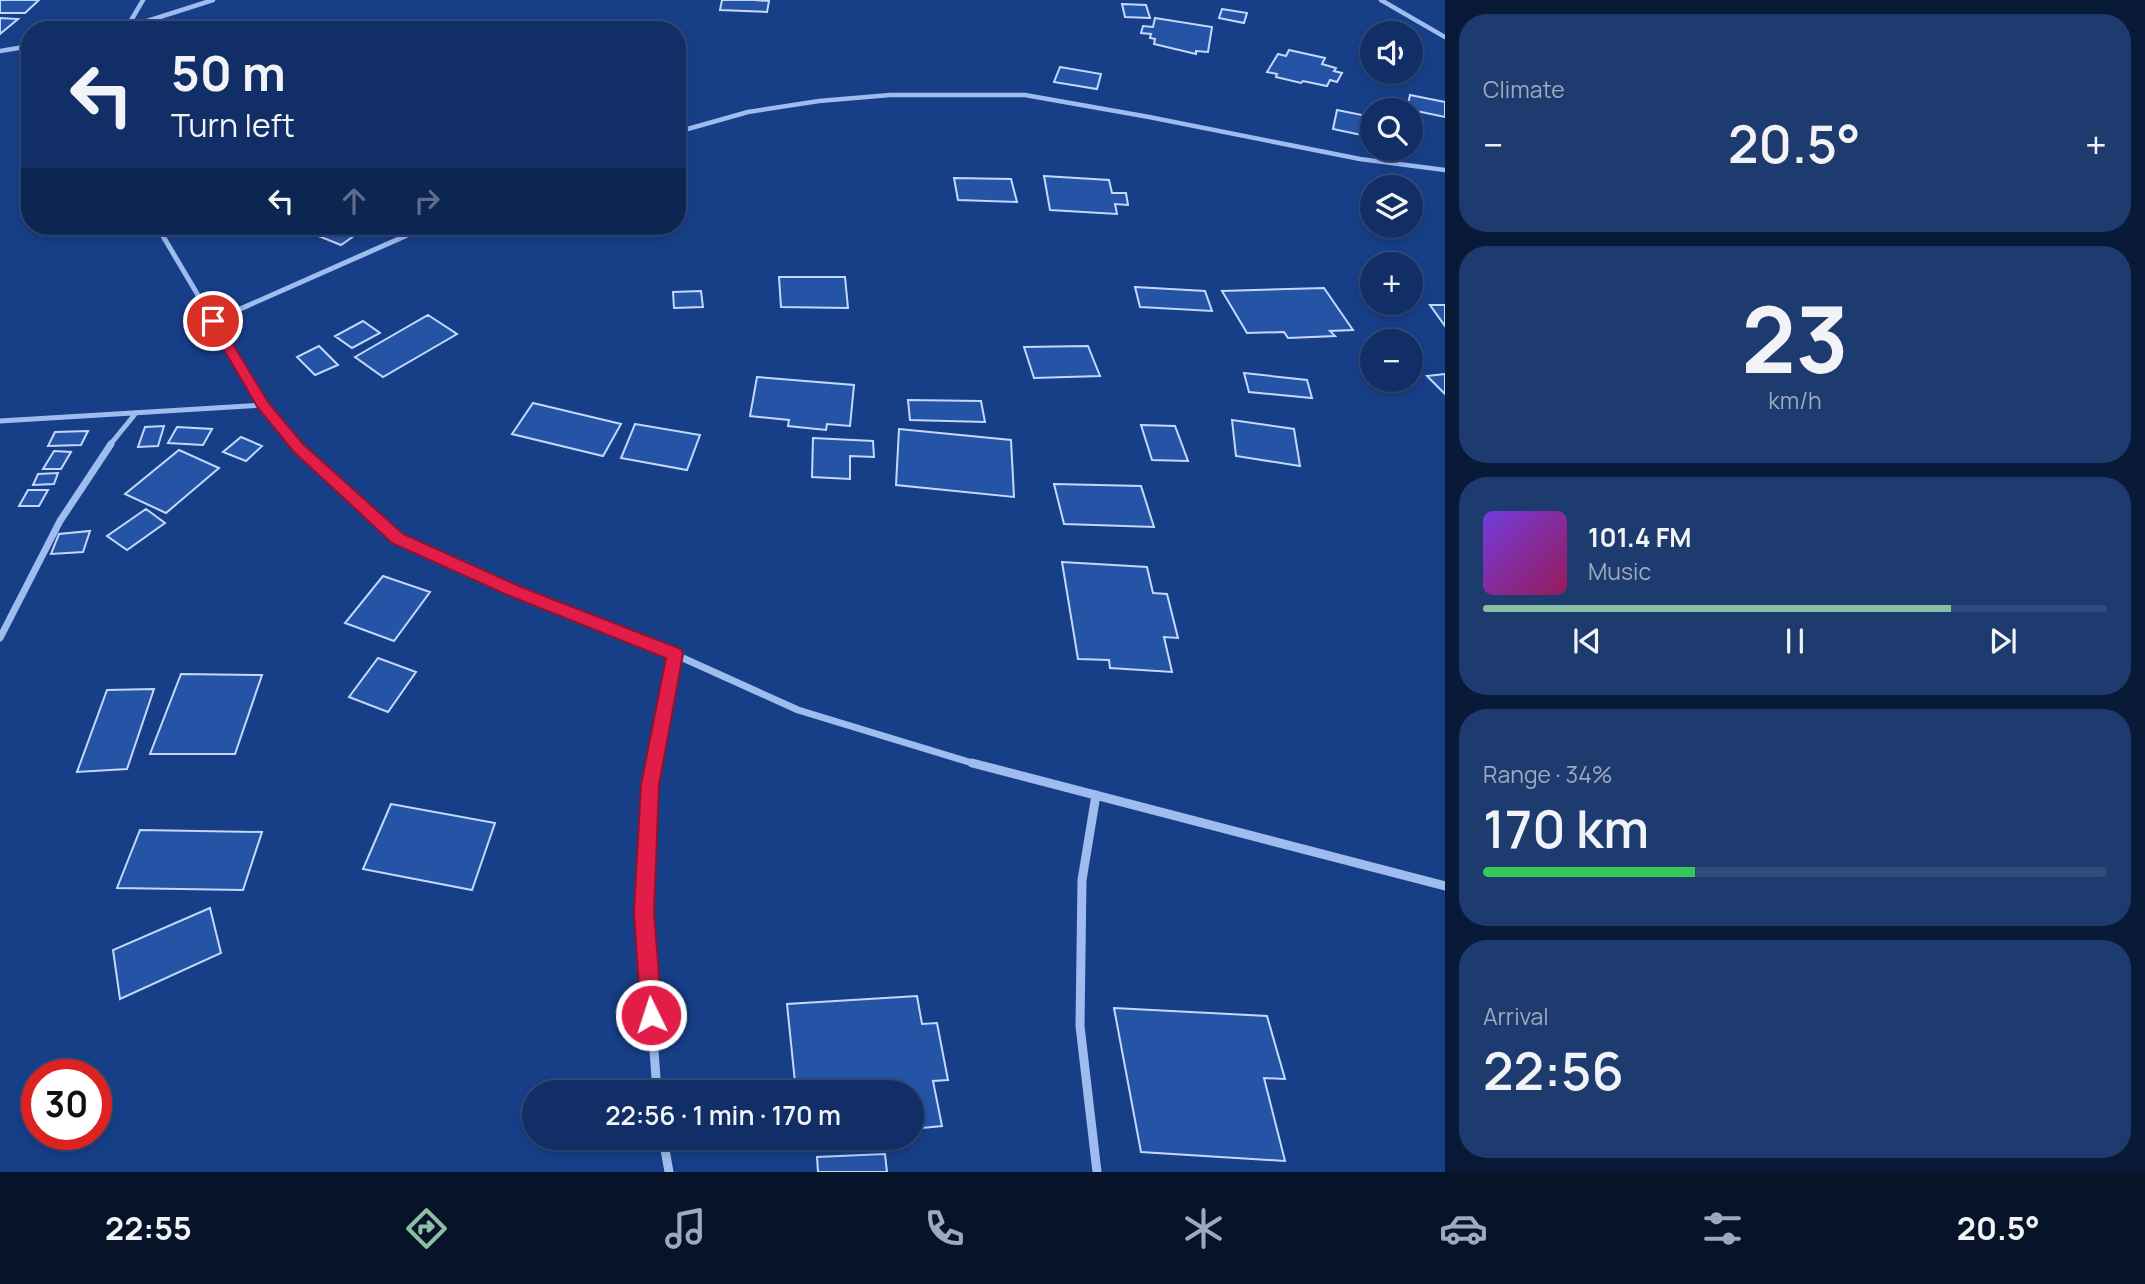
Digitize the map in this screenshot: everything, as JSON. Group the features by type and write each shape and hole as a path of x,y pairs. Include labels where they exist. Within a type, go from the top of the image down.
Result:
{"street":[{"path":"131,21 143,0"},
{"path":"150,21 213,0"},
{"path":"1381,0 1445,37"},
{"path":"0,51 21,48"},
{"path":"686,129 715,120 823,98 916,94 1033,96 1177,121 1312,151 1445,170"},
{"path":"163,235 263,405 298,447 398,538 515,591 675,654 798,710 975,764 1445,886"},
{"path":"213,321 408,235"},
{"path":"0,421 263,405"},
{"path":"0,638 33,566 110,443 136,413"},
{"path":"656,1080 644,912 650,785 675,654"},
{"path":"1096,796 1082,880 1080,1026 1097,1172"},
{"path":"665,1150 669,1172"}],"building":[{"path":"0,0 39,0 25,13 0,13"},
{"path":"722,0 769,1 767,12 720,10"},
{"path":"1122,4 1146,5 1150,18 1125,17"},
{"path":"1222,9 1247,13 1244,23 1219,18"},
{"path":"0,18 18,19 0,34"},
{"path":"1155,18 1212,27 1208,52 1196,51 1196,54 1154,44 1155,39 1150,38 1151,34 1141,33 1143,26 1153,27"},
{"path":"1289,50 1325,58 1322,64 1342,73 1337,82 1330,80 1327,86 1303,81 1301,83 1267,72 1278,54 1286,56"},
{"path":"1060,67 1101,74 1097,89 1054,82"},
{"path":"1410,95 1445,102 1445,117 1423,112 1423,98 1409,98"},
{"path":"1337,110 1360,115 1360,135 1333,129"},
{"path":"1044,176 1109,180 1112,193 1126,193 1128,205 1115,204 1117,214 1050,210"},
{"path":"954,178 1011,179 1017,202 958,200"},
{"path":"316,235 355,235 341,245"},
{"path":"779,277 845,277 848,308 781,307"},
{"path":"1135,287 1205,291 1212,311 1140,307"},
{"path":"1324,288 1353,330 1330,331 1335,336 1288,338 1284,332 1247,333 1222,291"},
{"path":"701,291 703,307 674,308 673,292"},
{"path":"1430,305 1445,305 1445,326"},
{"path":"428,315 457,334 383,377 355,357"},
{"path":"363,321 380,333 352,348 335,336"},
{"path":"319,346 338,365 315,375 297,357"},
{"path":"1088,346 1100,376 1034,378 1024,347"},
{"path":"1244,373 1307,380 1312,398 1249,392"},
{"path":"1445,374 1445,394 1427,376"},
{"path":"757,377 854,385 850,426 827,424 826,430 788,426 789,420 750,416"},
{"path":"908,400 981,401 985,422 910,420"},
{"path":"533,403 621,424 603,456 512,434"},
{"path":"1232,420 1294,429 1300,466 1236,456"},
{"path":"635,424 700,435 687,470 621,458"},
{"path":"1141,425 1175,426 1188,461 1152,460"},
{"path":"164,426 158,446 138,447 145,427"},
{"path":"177,427 212,429 203,445 168,443"},
{"path":"899,429 1011,440 1014,497 896,485"},
{"path":"88,431 81,445 48,446 55,432"},
{"path":"241,437 262,446 246,461 223,452"},
{"path":"813,438 873,441 874,457 850,456 850,479 812,477"},
{"path":"179,450 219,468 166,513 125,494"},
{"path":"54,451 71,452 61,469 43,469"},
{"path":"58,473 54,484 33,485 38,474"},
{"path":"1054,484 1141,486 1154,527 1064,524"},
{"path":"28,490 48,490 39,506 19,506"},
{"path":"146,509 165,523 127,550 107,536"},
{"path":"90,531 83,552 51,554 59,534"},
{"path":"1062,562 1147,567 1153,593 1167,594 1178,638 1164,637 1172,672 1110,668 1109,660 1078,659"},
{"path":"383,576 430,592 394,641 345,623"},
{"path":"378,658 416,672 388,712 349,697"},
{"path":"181,674 262,675 235,754 150,754"},
{"path":"154,689 127,769 77,772 107,690"},
{"path":"391,804 495,823 472,890 363,869"},
{"path":"140,830 262,832 243,890 117,888"},
{"path":"210,908 221,953 120,999 113,950"},
{"path":"917,996 922,1024 937,1023 948,1080 933,1081 942,1126 924,1128 924,1080 795,1080 787,1004"},
{"path":"1114,1008 1267,1016 1285,1079 1264,1078 1285,1161 1141,1152"},
{"path":"885,1154 887,1172 818,1172 817,1157"}],"route":[{"path":"213,321 263,405 298,447 398,538 515,591 675,654 650,785 644,912 651,1015"}]}
